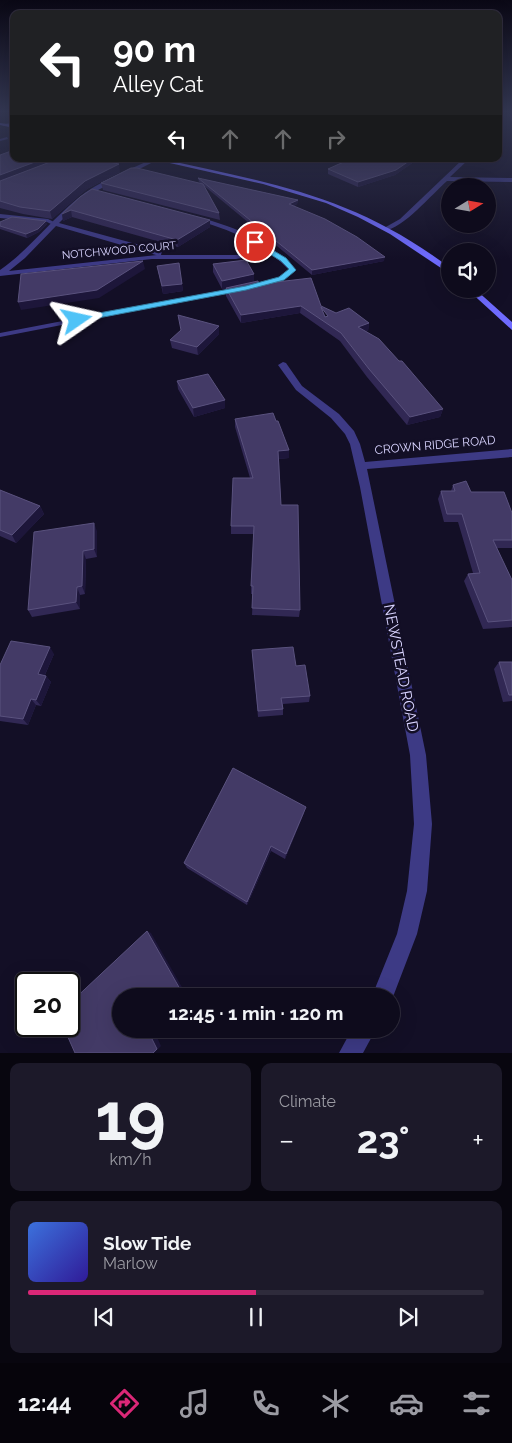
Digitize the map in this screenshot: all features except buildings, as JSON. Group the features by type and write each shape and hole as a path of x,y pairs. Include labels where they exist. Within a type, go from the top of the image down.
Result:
{"main road":[{"path":"168,162 294,191 344,208 386,228 441,266"},
{"path":"481,298 512,327"}],"street":[{"path":"0,273 16,263 90,192 149,162"},
{"path":"446,178 463,162"},
{"path":"496,180 512,180"},
{"path":"386,228 402,220 441,183"},
{"path":"55,224 170,256"},
{"name":"NOTCHWOOD COURT","path":"0,273 170,256 236,257 269,251"},
{"name":"NEWSTEAD ROAD","path":"283,365 299,388 335,416 350,433 356,444 418,754 422,824 417,891 407,934 386,988"},
{"name":"CROWN RIDGE ROAD","path":"361,466 512,453"},
{"path":"350,1053 359,1038"}],"lane":[{"path":"90,192 99,194"},
{"path":"1,217 48,221 55,224"},
{"path":"0,334 186,300 281,279 293,270 284,260 240,233 213,223 194,219"}],"route":[{"path":"77,320 246,288 281,279 293,270 284,260 255,242"}]}
